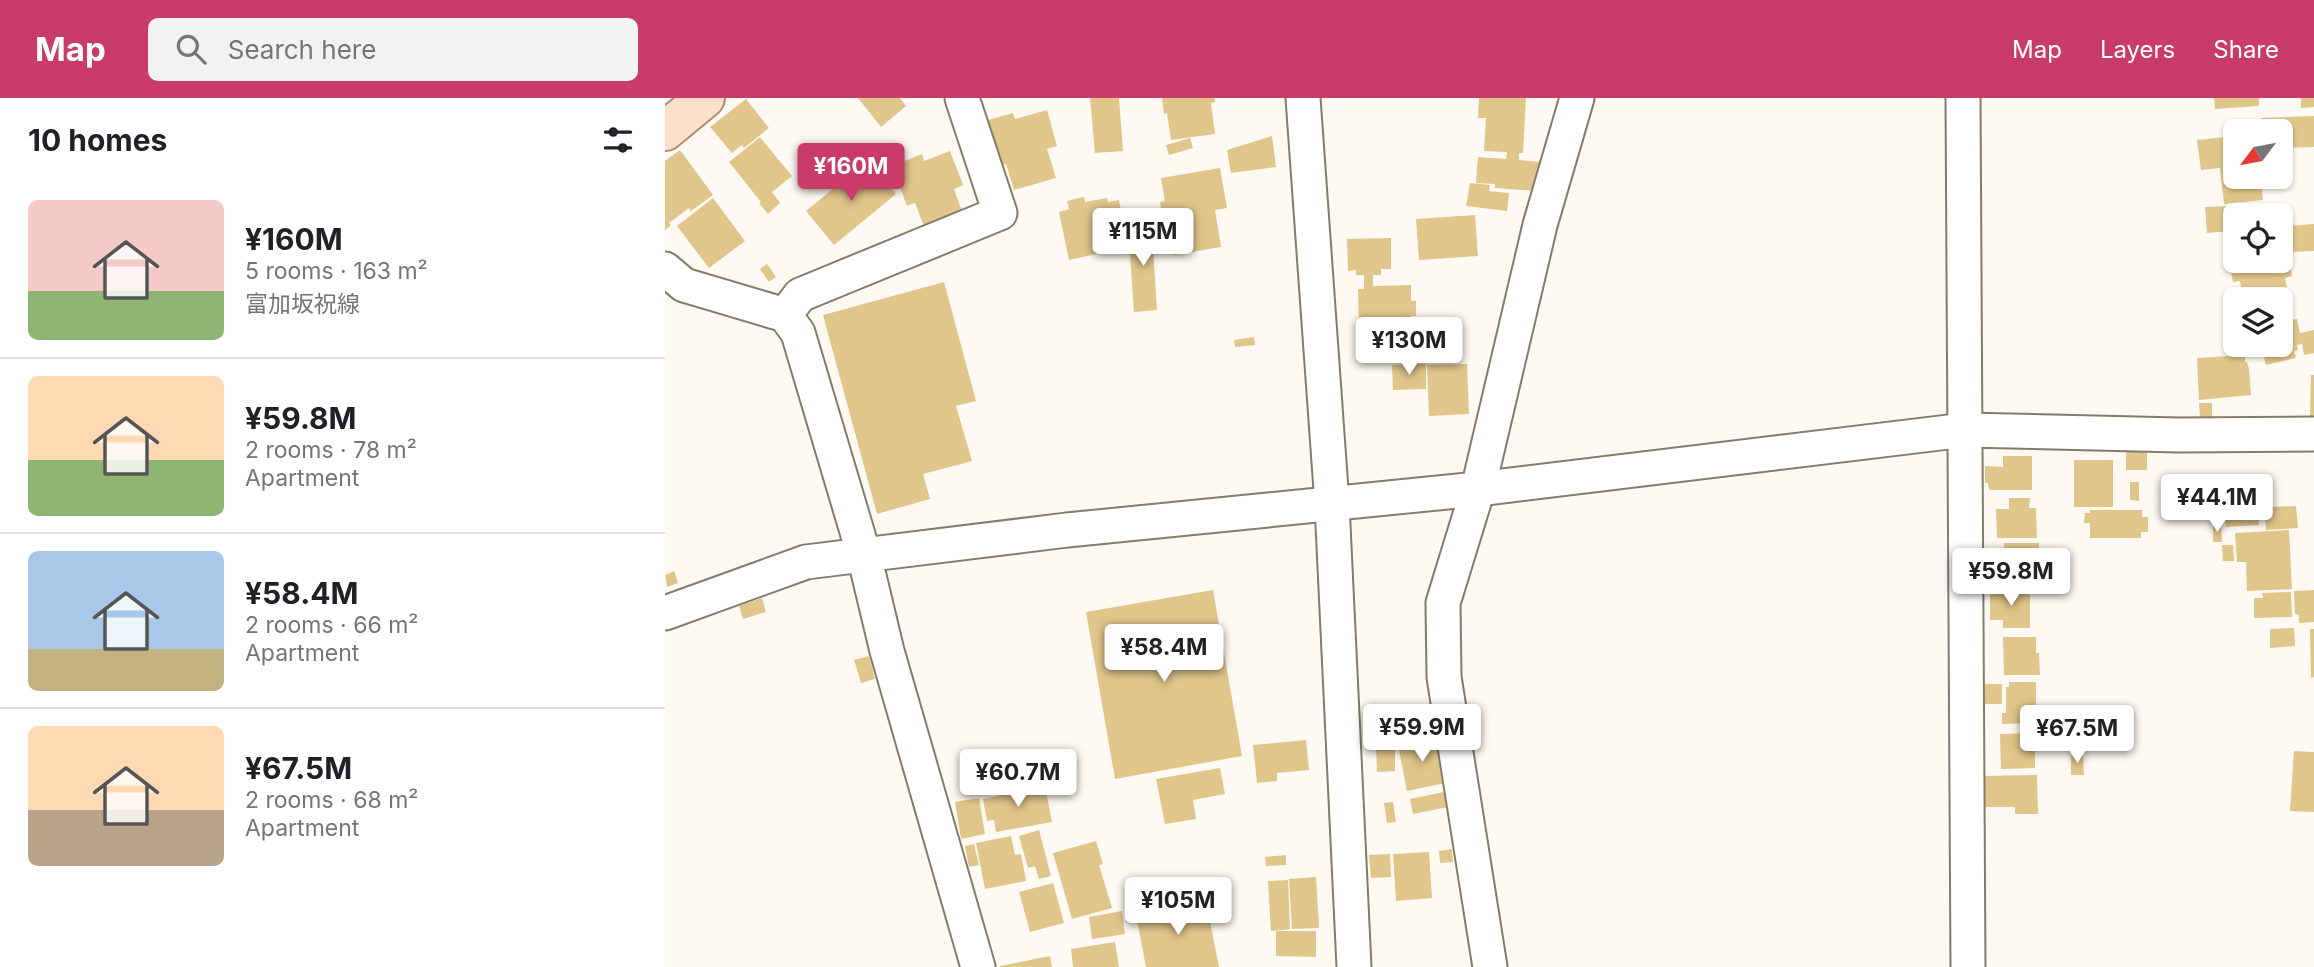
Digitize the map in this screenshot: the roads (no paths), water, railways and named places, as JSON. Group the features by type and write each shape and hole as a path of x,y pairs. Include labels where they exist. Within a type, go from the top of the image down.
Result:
{"main road":[{"path":"665,131 705,98"}],"street":[{"path":"785,315 800,295 1000,213 962,98"},
{"path":"1303,98 1332,504 1354,967"},
{"path":"1490,967 1444,677 1443,603 1478,489 1540,225 1577,98"},
{"path":"1963,98 1968,967"},
{"path":"665,269 684,285 785,315 798,333 864,555 887,651 978,967"},
{"path":"665,613 806,562 1067,530 1478,489 1965,430 2179,435 2314,434"}]}
